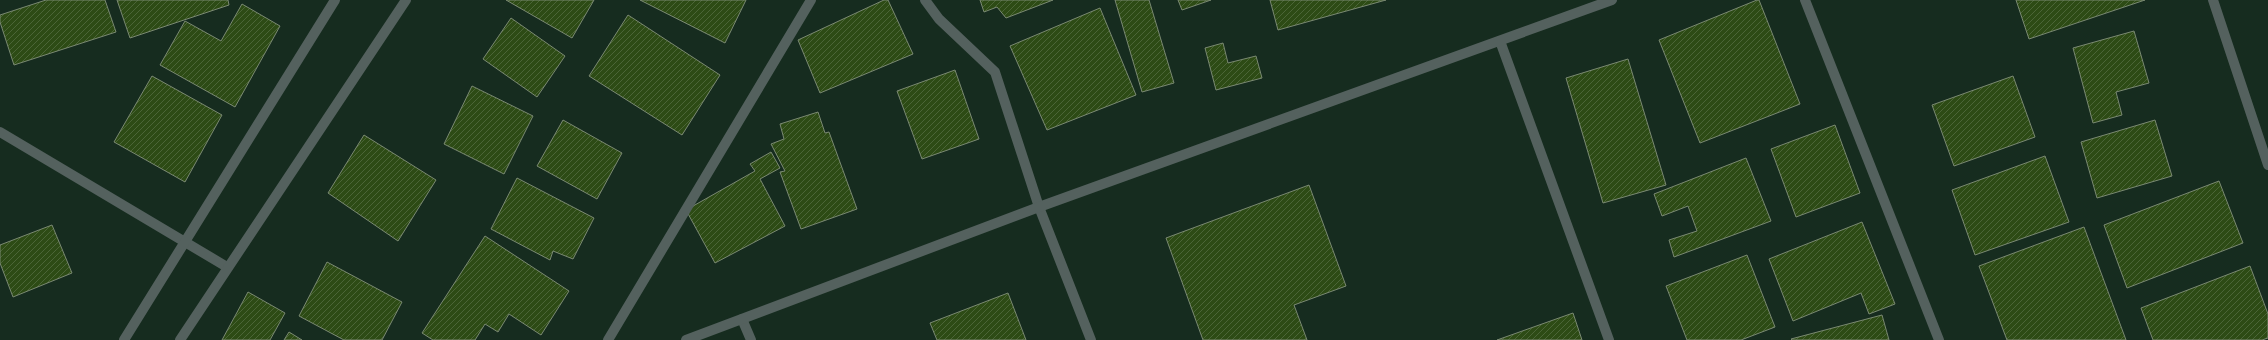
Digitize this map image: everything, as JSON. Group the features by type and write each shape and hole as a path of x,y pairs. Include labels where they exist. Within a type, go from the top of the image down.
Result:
{"street":[{"path":"124,340 186,244 335,0"},
{"path":"180,340 227,267 406,0"},
{"path":"608,340 811,0"},
{"path":"925,0 939,19 996,72 1039,207 1091,340"},
{"path":"686,340 1039,207 1612,0"},
{"path":"1805,0 1939,340"},
{"path":"2213,0 2268,165"},
{"path":"1500,41 1609,340"},
{"path":"0,132 227,267"},
{"path":"742,319 751,340"}],"building":[{"path":"46,0 105,0 116,32 14,65 0,22 0,15"},
{"path":"117,0 228,0 229,5 130,38"},
{"path":"506,0 594,0 572,38"},
{"path":"640,0 746,0 725,43"},
{"path":"884,0 888,0 913,54 820,93 798,40"},
{"path":"980,0 1053,0 1006,18 997,7 984,12"},
{"path":"1115,0 1149,0 1174,83 1142,92"},
{"path":"1178,0 1211,0 1182,10"},
{"path":"1270,0 1386,0 1278,30"},
{"path":"1759,0 1800,104 1700,143 1659,40"},
{"path":"2016,0 2145,0 2029,39"},
{"path":"242,4 280,26 235,107 160,65 185,21 221,41"},
{"path":"1100,8 1136,95 1047,130 1010,46"},
{"path":"628,15 720,75 682,135 589,76"},
{"path":"511,18 565,56 537,97 483,59"},
{"path":"2134,31 2149,83 2116,92 2122,115 2093,123 2073,48"},
{"path":"1223,43 1228,63 1256,56 1262,78 1216,90 1205,48"},
{"path":"1628,59 1666,185 1603,203 1566,78"},
{"path":"955,70 979,139 922,159 897,91"},
{"path":"152,76 222,115 185,182 114,142"},
{"path":"2013,76 2035,137 1954,166 1932,105"},
{"path":"472,86 533,116 504,174 444,144"},
{"path":"818,112 825,133 829,132 857,209 801,229 780,172 785,171 771,144 784,139 780,124"},
{"path":"563,120 622,153 597,199 537,166"},
{"path":"2155,120 2172,176 2097,198 2081,142"},
{"path":"1835,125 1860,193 1796,217 1771,149"},
{"path":"364,135 436,180 398,241 328,193"},
{"path":"771,152 780,168 760,179 785,226 715,263 686,210 755,171 750,164"},
{"path":"2045,156 2069,222 1975,255 1952,190"},
{"path":"1746,158 1771,221 1674,257 1669,240 1697,231 1688,206 1662,216 1654,194"},
{"path":"517,178 594,218 573,259 553,251 550,260 491,229"},
{"path":"2219,181 2243,243 2127,288 2104,225"},
{"path":"1309,185 1346,286 1294,305 1307,340 1203,340 1166,238"},
{"path":"1862,222 1895,304 1869,314 1861,293 1793,321 1769,259"},
{"path":"52,225 72,273 13,297 0,263 0,245"},
{"path":"2084,227 2126,340 2007,340 1979,266"},
{"path":"485,236 569,291 541,335 509,314 498,332 485,324 475,340 433,340 422,333"},
{"path":"1747,255 1775,327 1741,340 1687,340 1666,286"},
{"path":"327,262 402,302 382,340 344,340 299,316"},
{"path":"2250,266 2268,314 2268,338 2262,340 2153,340 2141,308"},
{"path":"248,292 285,313 270,340 222,340"},
{"path":"1008,293 1026,340 937,340 930,323"},
{"path":"1573,313 1582,340 1497,340"},
{"path":"1882,315 1889,340 1791,339"},
{"path":"289,332 302,340 284,340"}]}
